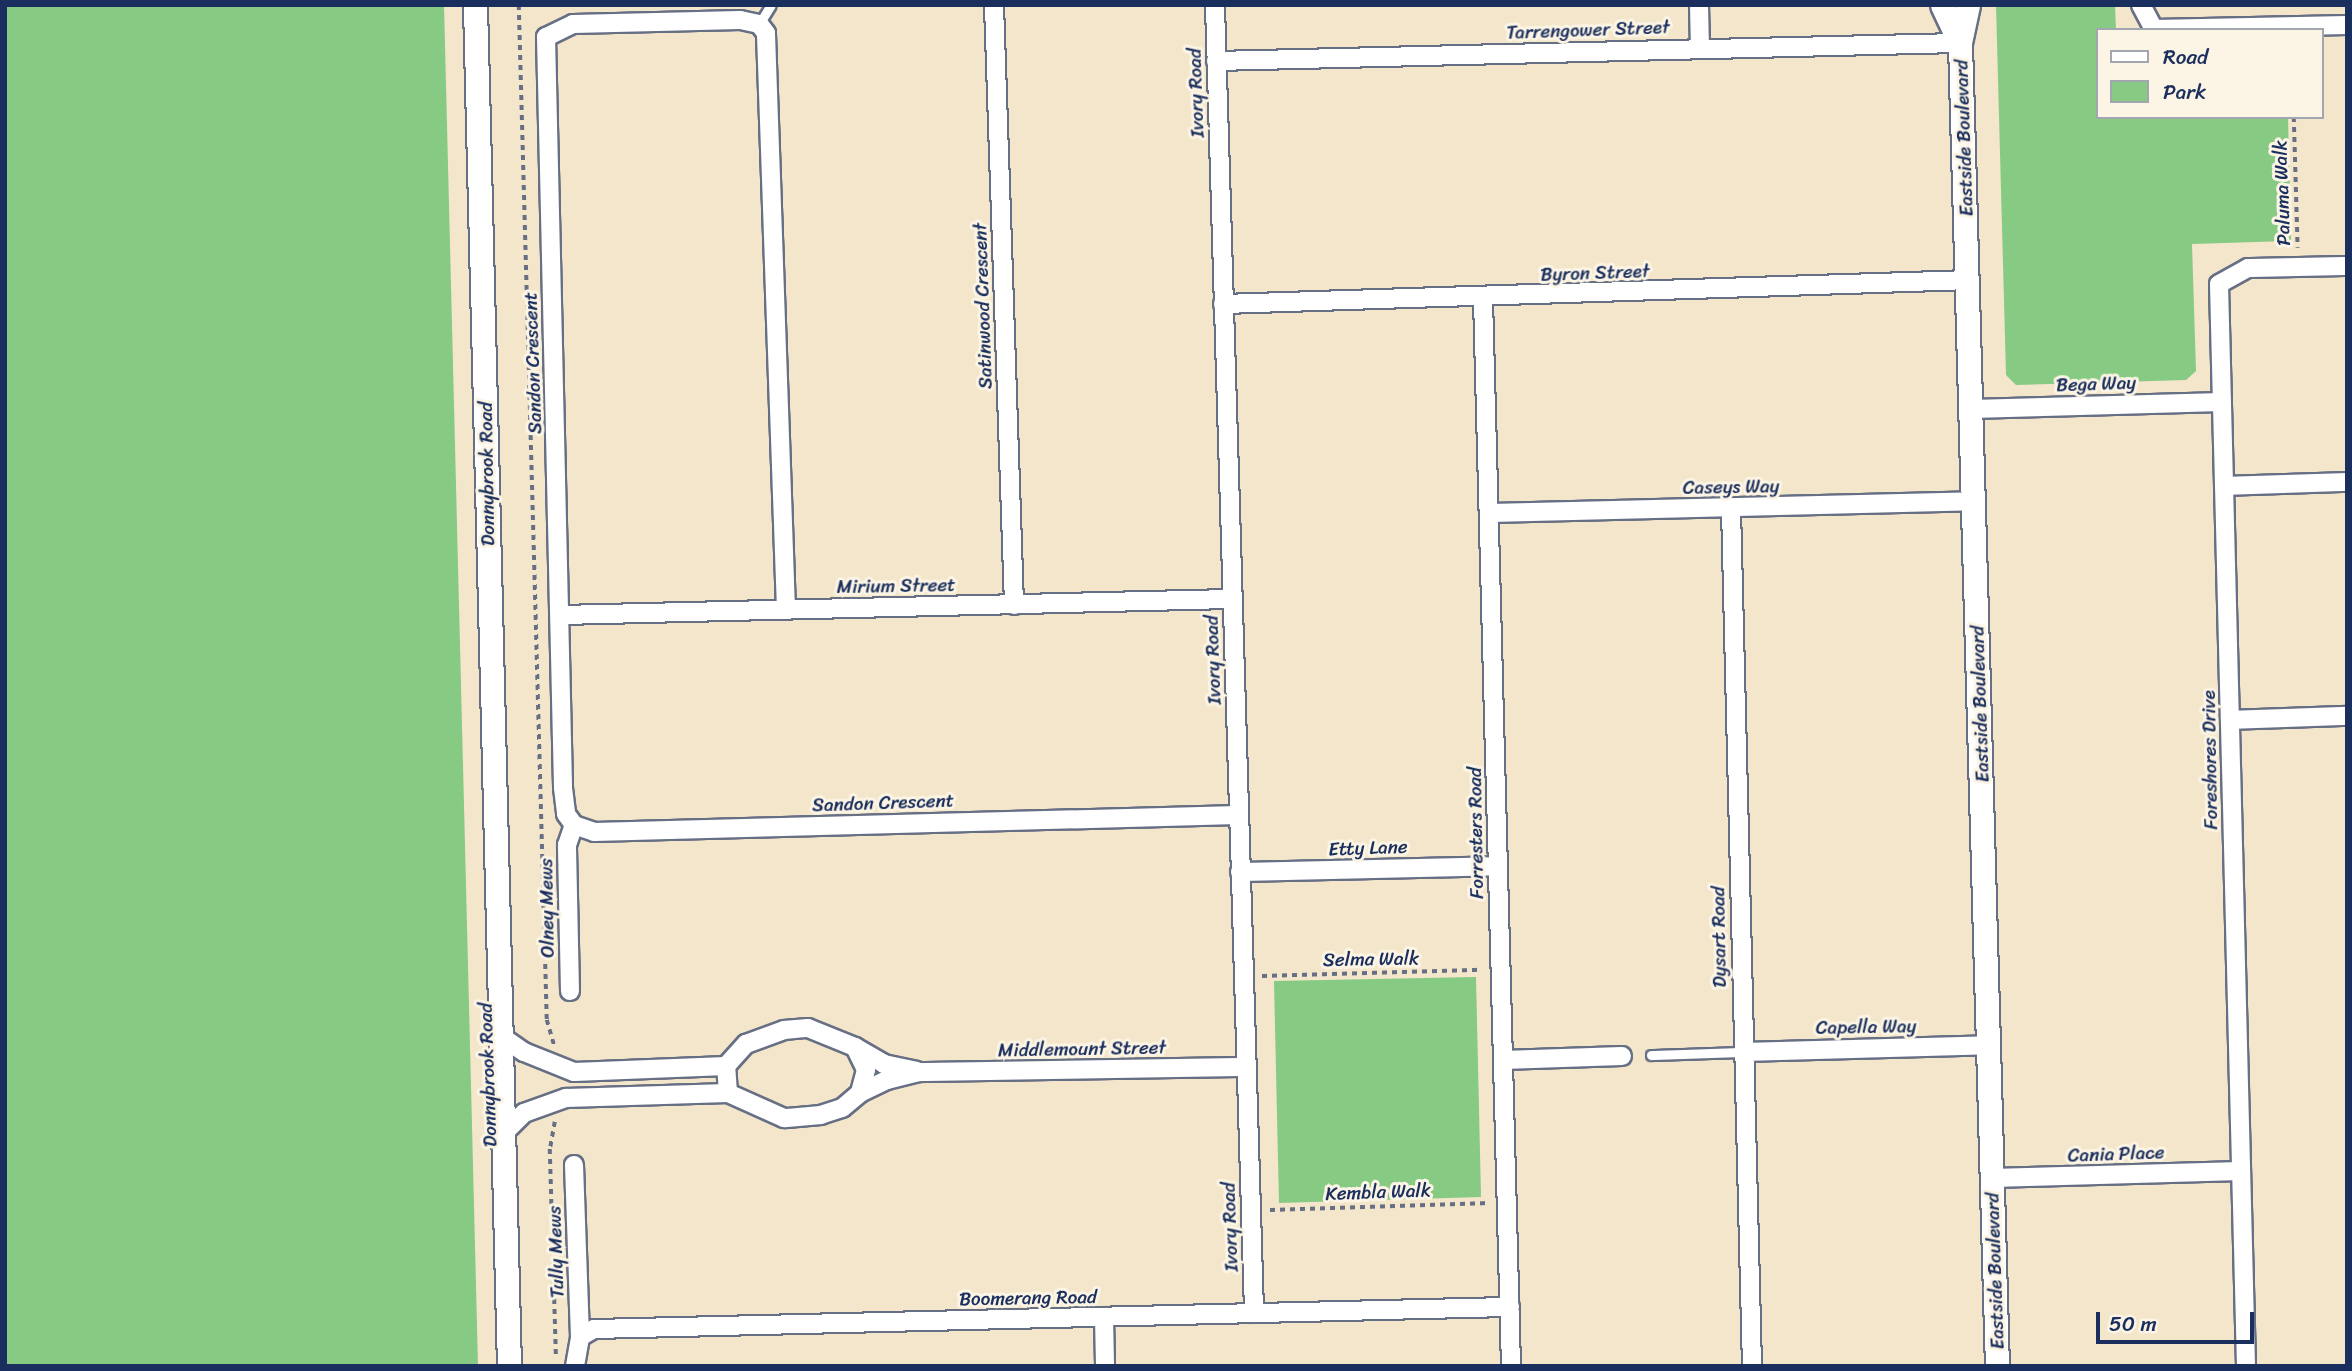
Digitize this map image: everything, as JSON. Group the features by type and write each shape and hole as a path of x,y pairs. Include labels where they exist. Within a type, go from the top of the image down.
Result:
{"main road":[{"name":"Donnybrook Road","path":"475,5 509,1366"},
{"name":"Eastside Boulevard","path":"1942,5 1961,43"},
{"name":"Eastside Boulevard","path":"1968,5 1961,43 1997,1366"},
{"name":"Donnybrook Road","path":"499,944 486,997 490,1165 505,1207"}],"street":[{"name":"Satinwood Crescent","path":"994,5 1014,605"},
{"name":"Ivory Road","path":"1215,5 1254,1313"},
{"path":"1699,5 1700,48"},
{"path":"2141,5 2153,28"},
{"name":"Sandon Crescent","path":"759,24 740,20 572,24 546,37 563,788 566,814 574,825 594,832 1238,815"},
{"path":"759,24 768,45 786,610"},
{"path":"2202,28 2347,25"},
{"name":"Tarrengower Street","path":"1216,61 1961,43"},
{"name":"Foreshores Drive","path":"2246,1366 2219,284 2248,268 2347,266"},
{"name":"Byron Street","path":"1223,304 1969,281"},
{"name":"Forresters Road","path":"1483,298 1511,1366"},
{"name":"Bega Way","path":"1972,409 2222,402"},
{"path":"2224,486 2347,482"},
{"name":"Caseys Way","path":"1489,513 1975,500"},
{"name":"Dysart Road","path":"1731,508 1752,1366"},
{"name":"Mirium Street","path":"561,615 1232,599"},
{"path":"2230,720 2347,716"},
{"name":"Olney Mews","path":"570,991 567,845 574,825"},
{"name":"Etty Lane","path":"1240,872 1498,866"},
{"path":"502,1036 554,1066 574,1072 726,1066 746,1044 784,1030 826,1032 855,1047 866,1070 860,1093 842,1108 821,1115 784,1118 728,1093 557,1101 524,1113 503,1133"},
{"name":"Capella Way","path":"1743,1052 1989,1045"},
{"name":"Middlemount Street","path":"855,1047 884,1064 919,1072"},
{"path":"1503,1060 1622,1056"},
{"path":"726,1066 728,1093"},
{"name":"Middlemount Street","path":"860,1093 887,1080 919,1072 1245,1067"},
{"name":"Tully Mews","path":"574,1166 580,1337"},
{"name":"Cania Place","path":"1992,1178 2241,1171"},
{"name":"Boomerang Road","path":"580,1337 593,1329 1510,1307"},
{"path":"1104,1317 1105,1366"},
{"path":"575,1366 580,1337"}],"lane":[{"path":"759,24 771,5"},
{"path":"1651,1055 1743,1052"}],"path":[{"path":"519,5 547,1020 554,1039 554,1066"},
{"name":"Paluma Walk","path":"2294,119 2299,267"},
{"name":"Selma Walk","path":"1243,976 1500,970"},
{"path":"556,1366 550,1149 557,1101"},
{"name":"Kembla Walk","path":"1250,1210 1507,1203"}],"green space":[{"path":"5,5 444,5 478,1366 5,1366"},
{"path":"1996,5 2115,5 2116,28 2096,28 2096,119 2288,119 2291,241 2192,244 2196,371 2186,380 2016,385 2006,375"},
{"path":"1476,977 1481,1197 1279,1203 1274,981"}]}
